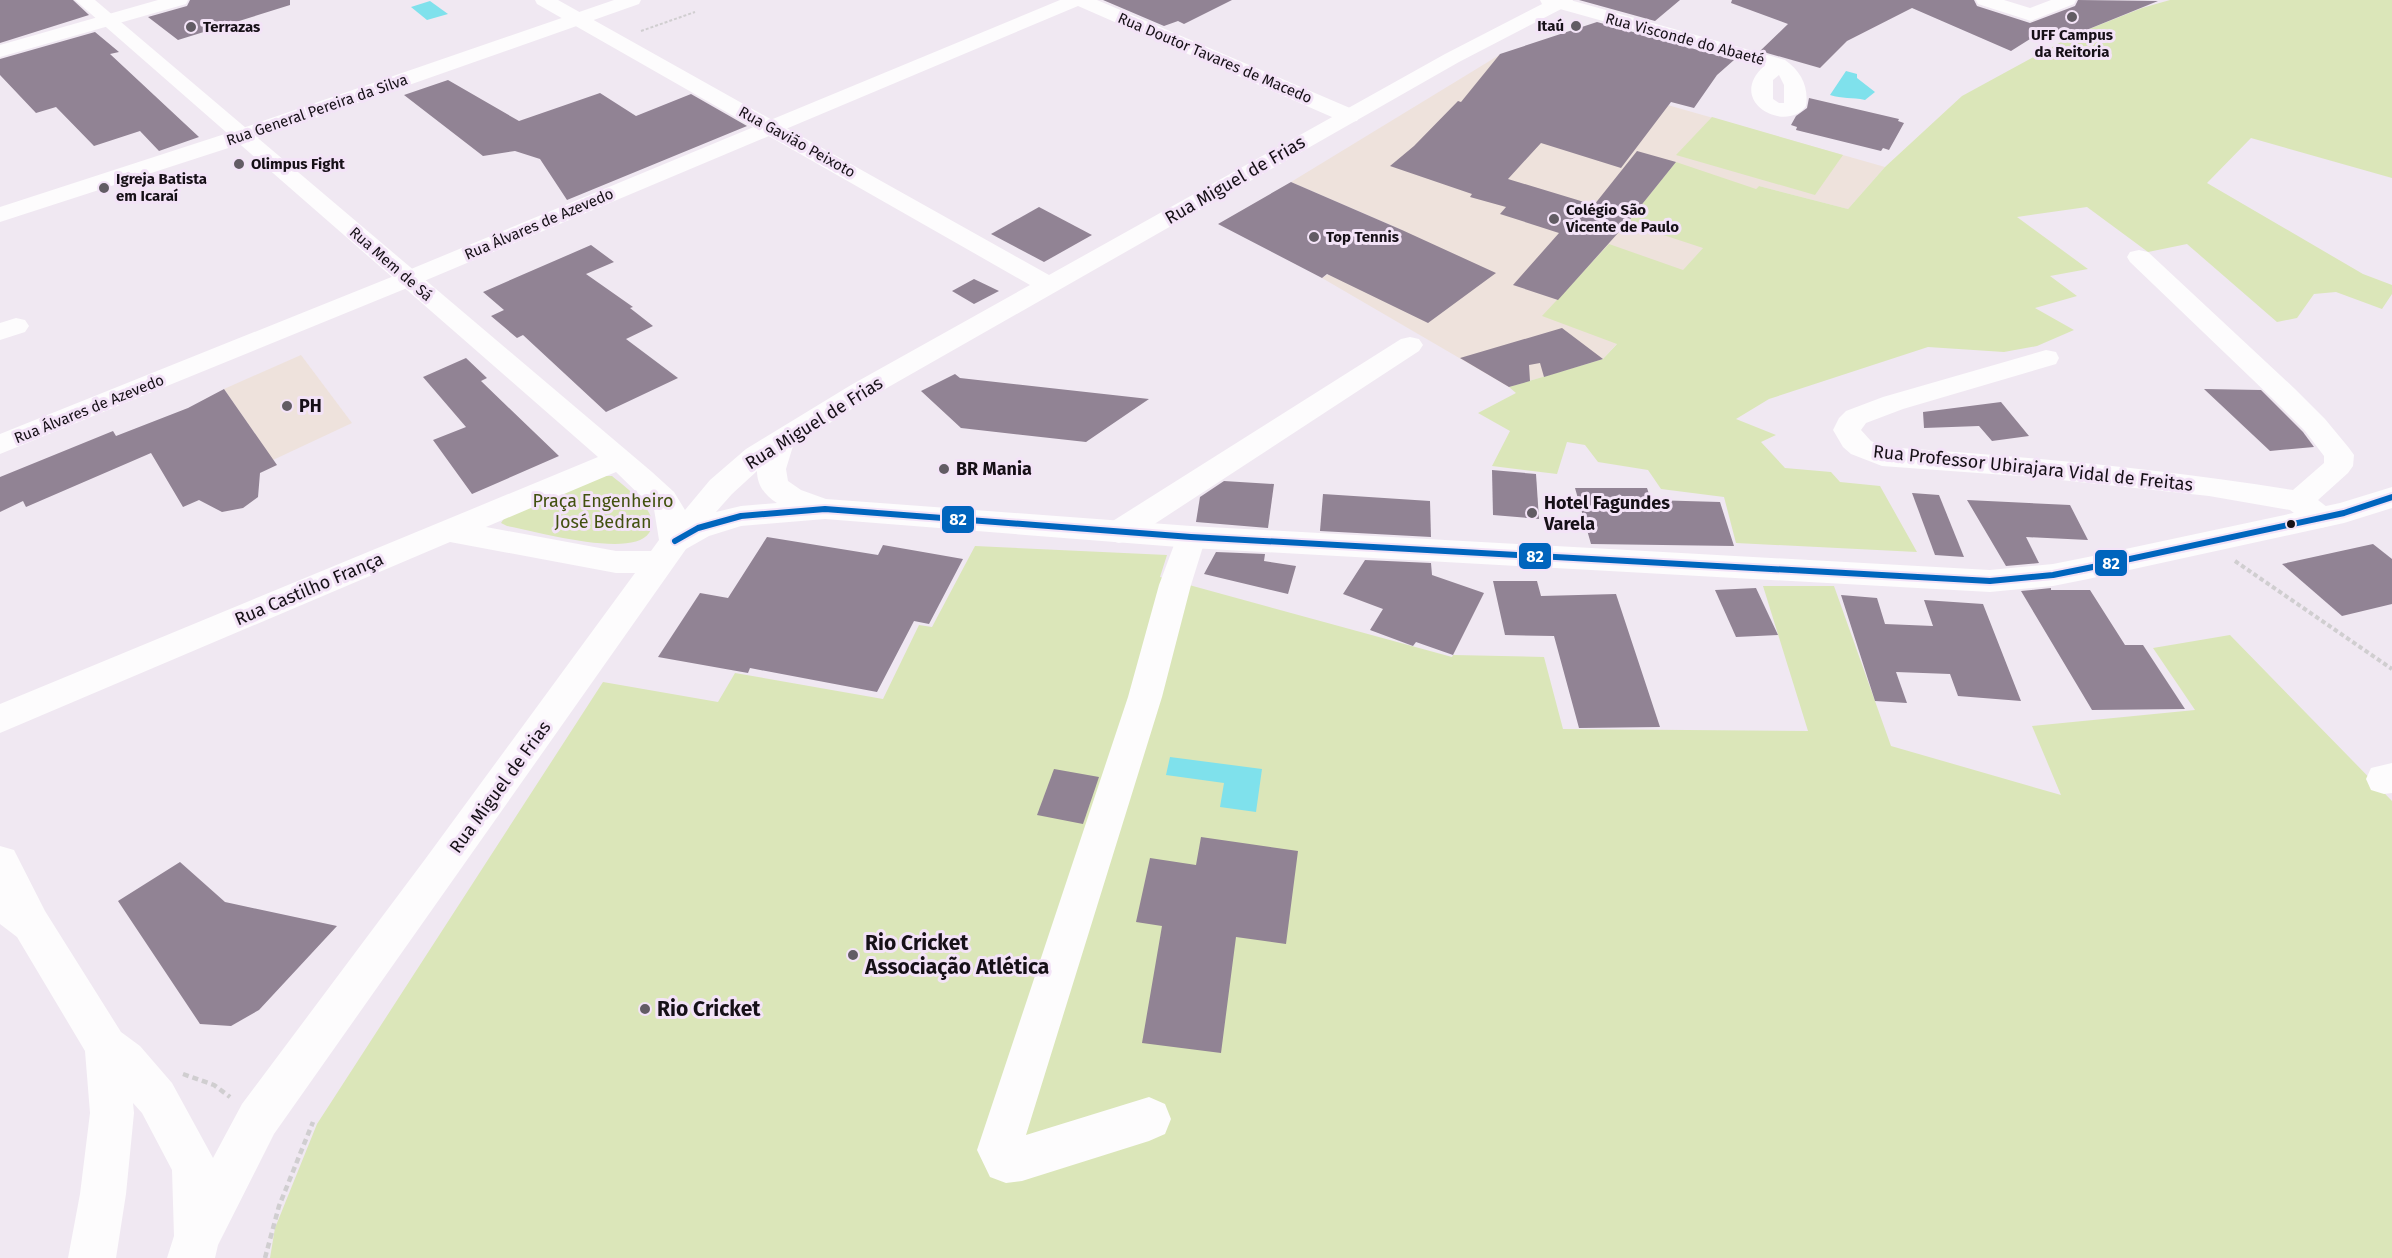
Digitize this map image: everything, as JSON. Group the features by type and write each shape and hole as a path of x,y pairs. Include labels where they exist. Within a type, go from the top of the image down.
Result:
{"main road":[{"name":"Rua Mem de Sá","path":"84,0 670,507 675,521 667,551"},
{"path":"0,51 179,0"},
{"name":"Rua Gavião Peixoto","path":"544,0 1049,285"},
{"name":"Rua General Pereira da Silva","path":"0,215 242,136 632,0"},
{"name":"Rua Álvares de Azevedo","path":"0,445 408,279 1076,0"},
{"name":"Rua Doutor Tavares de Macedo","path":"1082,0 1349,116"},
{"path":"1985,0 2031,15 2067,0"},
{"name":"Rua Miguel de Frias","path":"193,1248 258,1119 440,870 667,551 740,469 780,441 861,392 1557,1"},
{"name":"Rua Visconde do Abaeté","path":"1557,1 1778,64"},
{"path":"2139,257 2293,402 2339,455 2338,465 2310,510"},
{"path":"1119,532 1410,345"},
{"name":"Rua Professor Ubirajara Vidal de Freitas","path":"2046,358 1856,417 1847,430 1856,444 1864,451 1882,456 2034,467 2209,486 2310,510"},
{"path":"780,441 770,470 775,487 785,495 825,509"},
{"name":"Rua Castilho França","path":"0,718 618,460"},
{"path":"446,531 616,562 667,551 698,528 731,518 825,509 1191,537 1900,578 1990,581 2054,575 2310,510 2392,497"},
{"path":"1149,1119 1022,1159 1006,1161 999,1150 1145,697 1175,585 1191,537"},
{"path":"0,862 16,913 106,1046 125,1061 157,1098 194,1166 193,1248"},
{"path":"92,1258 103,1194 112,1113 106,1046"}],"path":[{"path":"615,40 695,12"},
{"path":"2264,582 2392,669"},
{"path":"265,1258 279,1208 313,1122"}],"shaded area":[{"name":"Colégio São Vicente de Paulo","path":"1501,54 1664,104 1885,167 1848,209 1759,186 1603,359 1509,387 1322,278 1402,230 1291,182"},
{"name":"PH","path":"301,355 352,423 273,460 224,389"}],"green space":[{"path":"2170,0 2392,0 2392,178 2251,138 2207,183 2363,274 2392,285 2392,294 2382,309 2336,292 2314,294 2297,318 2277,322 2187,244 2148,252 2087,207 2017,217 2088,269 2050,276 2077,296 2035,308 2074,330 2037,346 2004,352 1928,347 1769,399 1736,419 1776,435 1761,442 1785,468 1831,472 1840,482 1880,486 1917,552 1736,543 1724,497 1661,489 1648,470 1598,462 1585,445 1567,442 1557,474 1492,466 1510,431 1478,413 1516,393 1509,387 1603,359 1617,344 1542,316 1609,244 1683,270 1703,248 1627,223 1676,162 1756,189 1759,186 1848,209 1885,167 1962,96 2074,35 2142,8"},
{"path":"1712,117 1843,155 1815,195 1676,155"},
{"name":"Praça Engenheiro José Bedran","path":"605,476 612,476 647,509 652,525 649,533 639,540 624,544 604,544 560,537 501,523 505,517"},
{"path":"975,546 1167,555 1160,577 1452,657 1453,655 1544,657 1563,729 1808,731 1763,586 1834,586 1891,746 2061,795 2032,726 2195,710 2153,648 2230,635 2392,801 2392,1258 270,1258 275,1228 317,1124 603,682 718,702 735,673 883,699 919,625 932,627"}],"water":[{"path":"430,1 448,14 427,20 411,7"},
{"path":"1846,71 1857,74 1857,78 1875,92 1865,100 1830,95"},
{"path":"1170,757 1262,769 1256,812 1220,807 1224,783 1166,775"}],"building":[{"path":"0,0 73,0 89,15 0,43"},
{"name":"Terrazas","path":"190,0 290,0 290,5 178,40 148,17 187,6"},
{"path":"1103,0 1232,0 1184,24 1178,21 1164,26"},
{"path":"1579,0 1680,0 1655,21"},
{"path":"1732,0 1974,0 1977,6 2030,23 2075,6 2078,0 2158,1 2074,35 2046,29 2011,51 1912,8 1847,41 1820,68 1760,51 1788,24 1731,3"},
{"path":"1597,22 1734,60 1717,75 1694,108 1671,102 1621,168 1541,143 1508,179 1594,205 1637,151 1676,162 1627,223 1558,300 1513,285 1559,233 1500,214 1506,207 1470,197 1472,194 1390,166 1414,146 1458,101 1461,102 1500,54"},
{"path":"95,32 119,52 110,54 199,137 159,151 140,131 94,146 56,107 36,113 0,75 0,59"},
{"path":"448,80 519,121 600,93 636,116 691,94 747,126 567,200 540,159 515,151 483,156 404,95"},
{"path":"1809,98 1899,119 1898,121 1904,123 1889,150 1883,148 1881,151 1796,130 1797,127 1791,125 1796,116 1807,108"},
{"path":"1291,182 1496,273 1428,323 1327,274 1322,278 1218,224"},
{"path":"1039,207 1092,235 1044,262 991,234"},
{"path":"591,245 614,262 586,274 633,307 630,308 653,326 626,339 678,378 606,412 523,335 517,338 491,316 504,310 483,292"},
{"path":"974,279 999,291 974,304 952,291"},
{"path":"1562,328 1603,359 1544,377 1540,363 1529,365 1530,381 1509,387 1460,358"},
{"path":"466,358 487,378 481,381 559,456 472,494 433,440 466,427 423,377"},
{"path":"955,374 960,378 1149,399 1086,442 961,428 921,391"},
{"path":"224,389 277,465 260,473 258,497 243,508 222,512 199,500 183,507 151,453 26,507 23,501 0,512 0,477 113,431 116,436 188,408"},
{"path":"2204,389 2261,390 2303,432 2314,447 2270,451"},
{"path":"2001,402 2029,436 1992,441 1979,426 1924,428 1923,412"},
{"path":"1492,470 1536,474 1539,519 1493,515"},
{"path":"1224,481 1274,484 1268,528 1196,522 1200,497"},
{"path":"1575,488 1647,488 1651,500 1720,502 1734,546 1591,544"},
{"path":"1912,493 1939,495 1964,557 1935,555"},
{"path":"1323,494 1430,501 1431,537 1320,531"},
{"path":"1967,500 2070,505 2088,540 2026,537 2039,563 2006,566"},
{"path":"767,537 878,555 883,545 963,559 929,624 914,621 877,692 750,668 748,673 658,657 700,593 728,598"},
{"path":"2373,544 2392,559 2392,604 2342,616 2282,564"},
{"path":"1216,552 1265,554 1264,561 1296,566 1288,594 1204,574"},
{"path":"1365,560 1431,563 1432,575 1484,593 1453,655 1416,642 1413,646 1370,630 1383,609 1343,594"},
{"path":"1493,581 1537,581 1541,596 1616,594 1660,727 1579,728 1554,636 1505,635"},
{"path":"1756,588 1778,635 1736,637 1715,590"},
{"path":"2051,588 2051,590 2090,590 2125,645 2143,645 2185,709 2092,710 2021,591"},
{"path":"1841,595 1877,598 1885,624 1933,626 1924,600 1983,604 2021,701 1958,696 1950,674 1896,672 1907,703 1875,701"},
{"path":"1054,769 1099,777 1083,824 1037,815"},
{"path":"1201,837 1298,851 1286,944 1236,937 1221,1053 1142,1043 1162,926 1136,922 1150,858 1196,865"},
{"path":"180,862 225,902 337,926 259,1010 231,1026 200,1024 118,901"}],"transit line":[{"name":"82","path":"675,541 698,528 741,516 825,509 1191,537 1990,581 2053,575 2088,568 2344,513 2392,497"}],"place":[{"name":"UFF Campus da Reitoria","path":"2072,17"},
{"name":"Itaú","path":"1576,26"},
{"name":"Terrazas","path":"191,27"},
{"name":"Olimpus Fight","path":"239,164"},
{"name":"Igreja Batista em Icaraí","path":"104,188"},
{"name":"Colégio São Vicente de Paulo","path":"1554,219"},
{"name":"Top Tennis","path":"1314,237"},
{"name":"PH","path":"287,406"},
{"name":"BR Mania","path":"944,469"},
{"name":"Hotel Fagundes Varela","path":"1532,513"},
{"name":"Rio Cricket Associação Atlética","path":"853,955"},
{"name":"Rio Cricket","path":"645,1009"}]}
